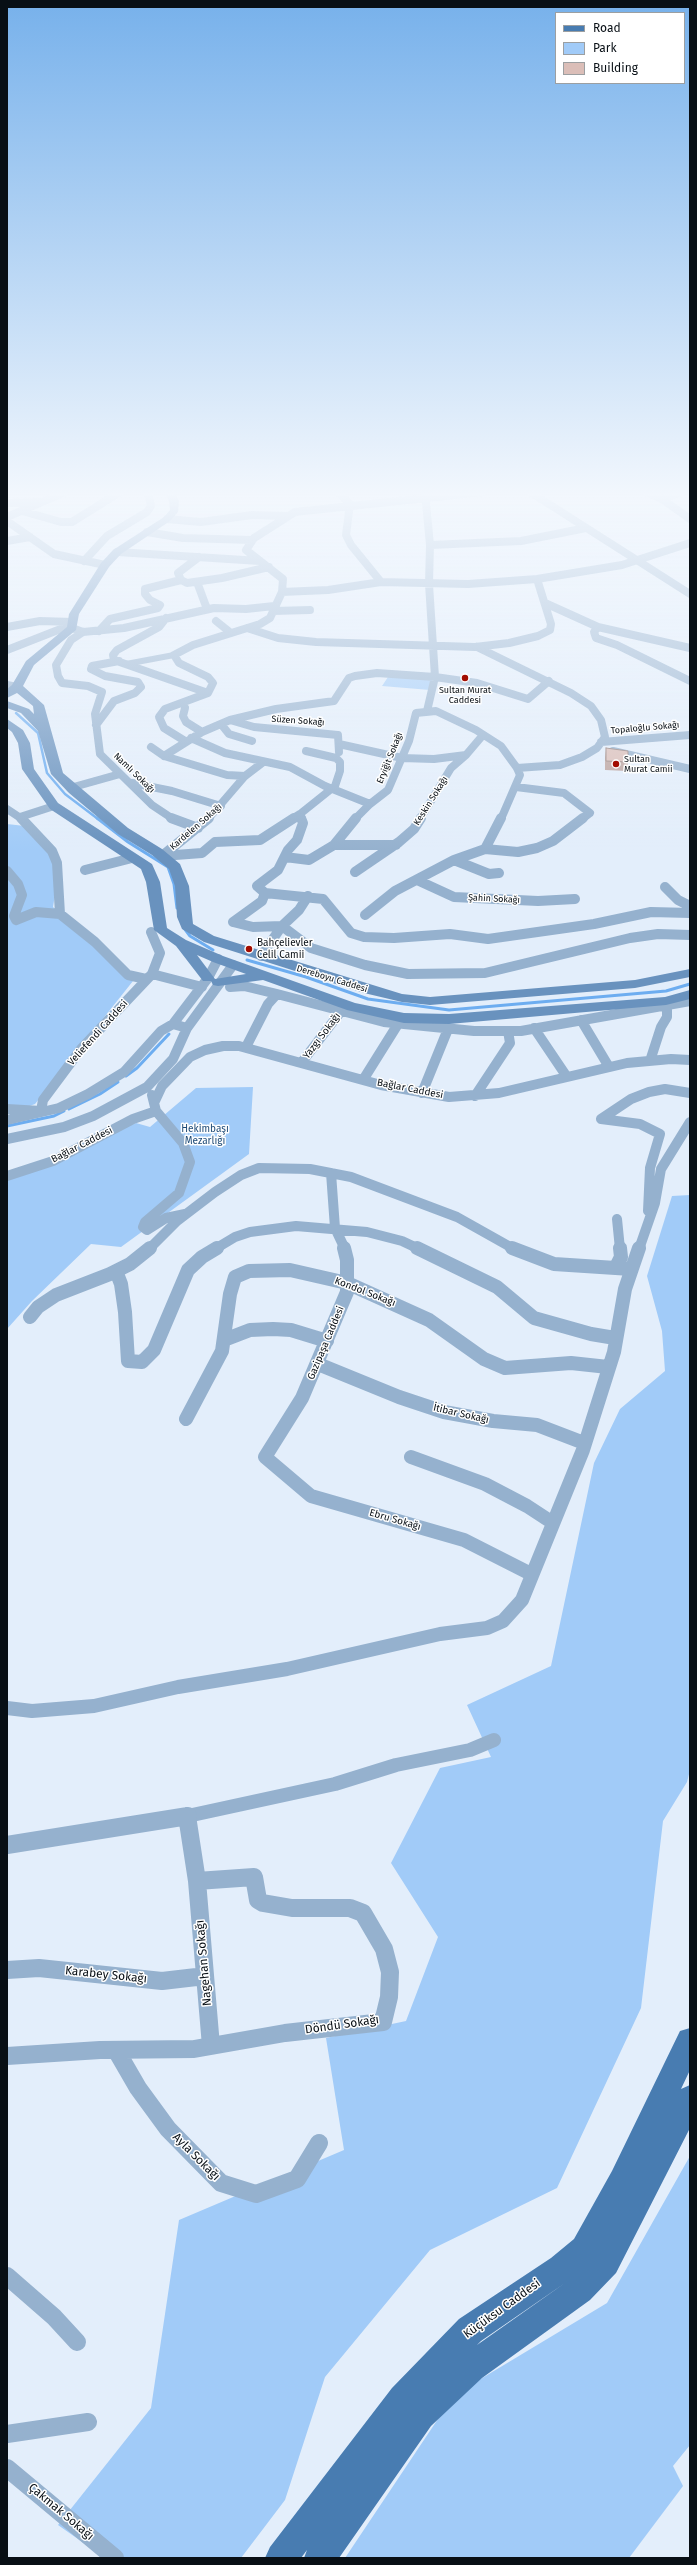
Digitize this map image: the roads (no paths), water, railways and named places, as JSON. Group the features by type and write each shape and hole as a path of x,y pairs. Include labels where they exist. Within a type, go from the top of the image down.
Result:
{"main road":[{"path":"8,703 17,688 21,676 30,663 72,625 75,612"},
{"path":"17,688 38,705 44,730"},
{"name":"Dereboyu Caddesi","path":"8,703 33,718 44,730 57,774 70,788 123,831 162,856 175,867 182,886 184,917 187,926 209,939 369,990 402,998 430,1001 635,984 690,974"},
{"path":"7,723 17,730 24,743 28,769 54,806 146,867 153,882 156,915 161,930 181,942 233,965 352,1007 388,1016 442,1019 666,1001 690,994"},
{"path":"181,942 215,983 266,976"},
{"path":"218,959 222,951 239,949 245,953 246,958 241,963 233,965"},
{"name":"Küçüksu Caddesi","path":"281,2558 403,2399 470,2330 560,2268 584,2249 625,2174 690,2041"},
{"path":"320,2558 420,2415 471,2367 580,2290 606,2263 690,2099"}],"street":[{"path":"99,631 110,619 142,612"},
{"path":"7,627 40,621 72,625 83,632 99,631 124,628 195,612"},
{"path":"95,725 114,701 135,693 142,687 138,682 104,676 91,668 174,655 193,644 247,628 270,618 272,612"},
{"path":"430,612 435,677 427,711 436,711 501,746 517,768 520,775 492,839 485,849"},
{"path":"247,628 278,638 316,642 475,647 509,643 538,636 550,630 551,624 547,612"},
{"path":"567,612 598,627 690,648"},
{"path":"166,618 159,627 117,650 113,655 114,660 208,693"},
{"path":"216,621 231,633"},
{"path":"7,650 72,625"},
{"path":"598,627 594,632 596,638 617,645 689,682"},
{"name":"Namlı Sokağı","path":"83,632 71,640 56,665 58,676 62,683 88,686 102,692 94,714 100,754 152,805 174,820 198,828"},
{"path":"475,647 549,681 591,706 601,720 605,737 599,745 572,762 517,768"},
{"path":"174,655 179,663 208,677 213,683 208,693 165,709 159,717 164,728 188,739 226,753 262,763 290,767 332,788 370,804"},
{"path":"164,756 188,739 230,720 276,709 334,701 349,678 355,676 377,673 435,677 477,683 528,699 549,681"},
{"path":"185,708 183,716 186,722 202,732"},
{"name":"Eryiğit Sokağı","path":"334,845 362,810 388,790 402,758 416,713 427,711"},
{"name":"Süzen Sokağı","path":"230,720 254,727 338,735 339,744"},
{"path":"222,724 229,734 252,741"},
{"name":"Keskin Sokağı","path":"355,872 396,845 414,830 451,768 466,755 483,735"},
{"name":"Topaloğlu Sokağı","path":"599,745 690,735"},
{"path":"162,856 202,853 216,842 260,840 280,828 335,786 340,771 339,744 402,758 434,759 466,755"},
{"path":"599,745 690,769"},
{"path":"151,747 164,756 227,775 245,776"},
{"path":"306,751 330,756 340,762"},
{"name":"Kardelen Sokağı","path":"162,856 198,828 221,806 245,776 262,763"},
{"path":"70,788 120,774"},
{"path":"129,782 172,791 221,806"},
{"path":"365,915 381,900 454,860 485,849 518,852 537,848 553,841 590,813 564,792 516,787"},
{"path":"20,817 54,806"},
{"path":"7,809 20,817 52,851 58,863 60,887 58,904 60,914"},
{"path":"300,814 303,823 298,836 278,870 257,886 265,893 308,896 323,899 342,924 351,933 364,937 394,938 450,934 488,939 594,924 650,912 690,913"},
{"path":"280,828 298,836"},
{"path":"285,857 309,860 334,845 396,845"},
{"path":"84,870 132,858"},
{"path":"454,860 489,874 499,874"},
{"path":"7,871 18,884 22,895 14,916 16,920 23,919 36,912 60,914 95,942 128,976 149,976 244,986 290,996 398,1024 448,1029 506,1031 534,1028 618,1012 667,1006 690,1001"},
{"name":"Şahin Sokağı","path":"417,880 454,897 538,901 575,899"},
{"path":"665,887 678,900 690,906"},
{"path":"265,893 262,901 233,922 253,926 282,926 311,948 371,966 408,974 485,973 630,938 658,934 690,935"},
{"path":"261,956 282,926 299,910 308,896"},
{"path":"149,976 160,953 151,932"},
{"path":"7,1139 64,1127 94,1116 147,1087 173,1060 187,1028 215,983 218,959"},
{"path":"7,1120 59,1108 76,1100 124,1072 154,1038 173,1024 233,965"},
{"name":"Veliefendi Caddesi","path":"41,1111 43,1100 80,1049 149,976"},
{"path":"246,1047 268,1004 277,994"},
{"path":"650,1061 661,1027 667,1017 667,1006"},
{"name":"Yazgı Sokağı","path":"302,1062 342,1010"},
{"path":"475,1096 480,1086 510,1043 500,1014"},
{"path":"581,1020 609,1068"},
{"path":"173,1024 187,1028"},
{"path":"363,1080 398,1024"},
{"path":"534,1028 568,1076"},
{"path":"422,1093 441,1050 448,1029"},
{"name":"Bağlar Caddesi","path":"7,1176 53,1161 155,1106 162,1086 190,1057 206,1050 223,1046 246,1047 363,1080 422,1093 449,1096 475,1096 499,1093 568,1076 650,1061 671,1059 690,1060"},
{"path":"147,1087 155,1106 183,1143 190,1162 179,1193 145,1222 143,1227 147,1230 166,1218 186,1214"},
{"path":"648,1227 650,1168 660,1134 640,1124 601,1119 631,1099 649,1092 665,1089 690,1093"},
{"path":"7,1109 41,1111"},
{"path":"7,1709 32,1711 94,1706 178,1687 287,1669 440,1634 487,1628 503,1621 522,1600 584,1443 614,1352 615,1338 631,1269 648,1227 655,1203 661,1169 690,1122"},
{"path":"30,1317 38,1307 56,1295 116,1271 146,1252 186,1214 241,1175 259,1168 298,1168 331,1173 351,1178 457,1217 490,1237 526,1255 554,1264 631,1269"},
{"name":"Gazipaşa Caddesi","path":"265,1457 302,1398 328,1341 347,1292 347,1260 343,1242 335,1228 331,1173"},
{"path":"616,1267 621,1257 617,1219"},
{"path":"116,1271 121,1284 125,1312 128,1361 142,1362 154,1350 188,1270 202,1257 235,1236 250,1232 296,1226 335,1228 367,1232 402,1241 497,1286 521,1309 534,1318 591,1334 615,1338"},
{"name":"Kondol Sokağı","path":"186,1419 222,1351 230,1294 235,1277 249,1271 290,1270 347,1283 429,1320 484,1359 505,1368 571,1363 608,1367"},
{"path":"224,1340 250,1330 273,1329 291,1330 328,1341"},
{"name":"İtibar Sokağı","path":"318,1364 399,1397 444,1412 493,1421 537,1425 584,1443"},
{"name":"Ebru Sokağı","path":"265,1457 311,1496 464,1540 531,1574"},
{"path":"411,1457 485,1484 527,1506 553,1523"},
{"path":"7,1845 187,1816 335,1784 396,1765 470,1750 494,1740"},
{"path":"187,1816 197,1881"},
{"name":"Döndü Sokağı","path":"7,2056 116,2050 194,2049 284,2033 383,2022 389,1998 390,1972 384,1949 363,1913 350,1908 292,1908 263,1902 258,1900 254,1877 197,1881"},
{"name":"Nagehan Sokağı","path":"197,1881 210,2046"},
{"name":"Karabey Sokağı","path":"7,1970 39,1968 162,1981 205,1976"},
{"name":"Ayla Sokağı","path":"116,2050 138,2088 168,2129 221,2183 256,2194 297,2179 312,2158 319,2143"},
{"path":"7,2276 54,2317 77,2342"},
{"path":"7,2434 88,2422"},
{"name":"Çakmak Sokağı","path":"7,2468 115,2558"}],"waterway":[{"path":"16,713 38,733 47,773 65,794 98,819"},
{"path":"97,818 128,842 168,867 174,884 177,908"},
{"path":"184,928 190,936 213,950"},
{"path":"247,960 306,977 368,999 449,1010 666,991 690,984"},
{"path":"126,1076 137,1068 169,1034"},
{"path":"69,1109 100,1094 118,1082"},
{"path":"7,1126 54,1116 64,1111"}],"place":[{"name":"Sultan Murat Caddesi","path":"465,678"},
{"name":"Sultan Murat Camii","path":"616,764"},
{"name":"Bahçelievler Celil Camii","path":"249,949"}],"park label":[{"name":"Hekimbaşı Mezarlığı","path":"205,1134"}]}
